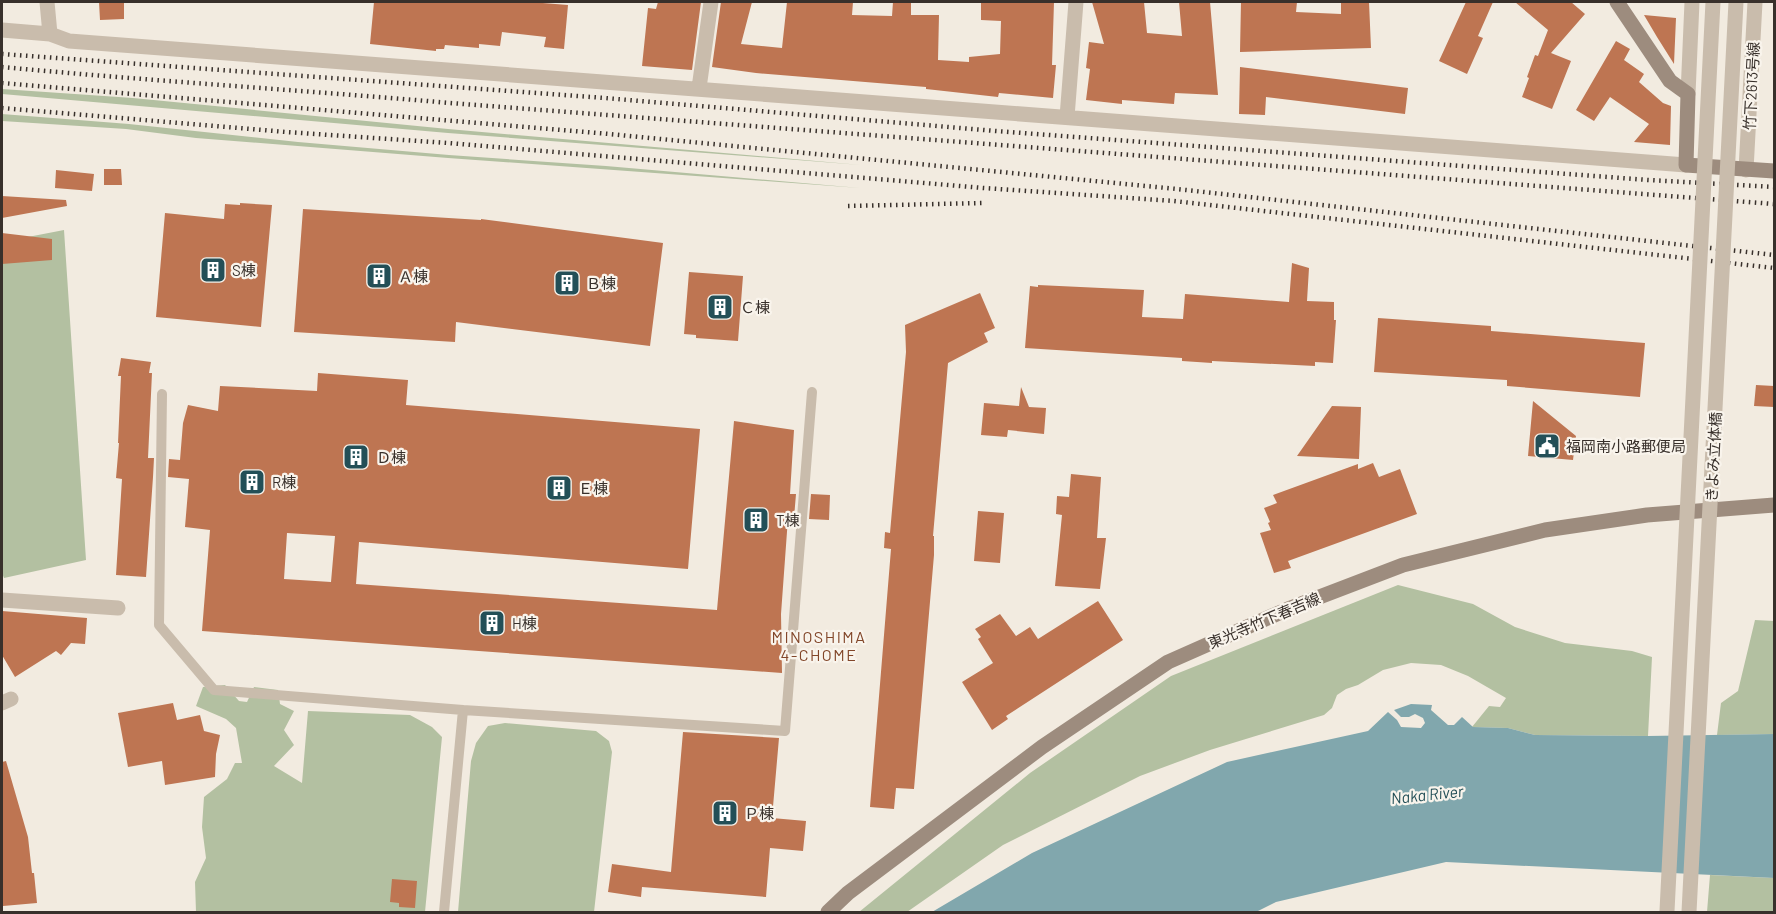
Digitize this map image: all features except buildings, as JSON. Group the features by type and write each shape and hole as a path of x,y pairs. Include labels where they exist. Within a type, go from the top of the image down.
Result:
{"main road":[{"path":"1617,2 1670,81 1688,94 1686,165 1774,171"},
{"name":"東光寺竹下春吉線","path":"828,912 848,893 1042,747 1168,662 1288,609 1403,565 1545,530 1647,516 1774,505"}],"street":[{"path":"47,2 50,34"},
{"path":"699,88 711,2"},
{"path":"1067,117 1076,2"},
{"path":"1688,94 1692,2"},
{"name":"きよみ立体橋","path":"1667,911 1713,2"},
{"name":"きよみ立体橋","path":"1689,912 1736,2"},
{"name":"竹下2613号線","path":"1746,170 1755,2"},
{"path":"2,30 50,34 69,41 1686,165"},
{"path":"2,600 118,608"}],"lane":[{"path":"162,394 159,626 214,690 463,710 785,731 812,392"},
{"path":"444,912 463,710"}],"green space":[{"path":"2,89 133,98 448,129 861,165 448,133 2,94"},
{"path":"2,114 129,124 298,142 860,188 196,138 126,129 2,121"},
{"path":"64,230 86,560 4,578 2,573 2,242"},
{"path":"1398,585 1473,604 1515,627 1565,643 1632,651 1652,657 1648,736 1535,735 1508,728 1472,727 1489,706 1500,707 1506,698 1468,676 1441,665 1411,663 1383,670 1358,685 1346,689 1337,695 1332,708 1324,715 1210,750 1140,776 1003,845 907,912 859,912 1030,773 1171,676"},
{"path":"1755,620 1774,621 1774,734 1717,735 1721,703 1738,691"},
{"path":"225,685 239,701 247,702 254,687 278,690 280,704 294,711 284,730 294,745 274,766 302,783 308,711 410,715 432,727 442,737 425,912 196,912 195,882 206,858 202,827 204,797 227,779 235,763 242,763 236,728 226,719 196,706 203,687"},
{"path":"505,723 596,731 609,741 612,752 594,912 458,912 471,761 476,743 488,726"},
{"path":"1710,875 1774,878 1774,912 1707,912"}],"water":[{"name":"Naka River","path":"1411,704 1432,705 1431,710 1448,725 1454,725 1462,717 1473,727 1508,728 1535,735 1774,734 1774,878 1446,862 1276,902 1256,912 932,912 1032,853 1227,762 1368,731 1388,712 1401,727 1421,728 1425,723 1423,718 1415,714 1401,717 1394,710"}],"railway":[{"path":"2,54 605,98 996,131 1648,180 1774,187"},
{"path":"2,67 1774,204"},
{"path":"2,83 609,134 1177,189 1774,255"},
{"path":"2,108 984,188 1174,201 1774,268"},
{"path":"848,206 983,203"}],"place":[{"name":"S棟","path":"213,270"},
{"name":"Ａ棟","path":"379,276"},
{"name":"Ｂ棟","path":"567,283"},
{"name":"Ｃ棟","path":"720,307"},
{"name":"福岡南小路郵便局","path":"1547,446"},
{"name":"Ｄ棟","path":"356,457"},
{"name":"R棟","path":"252,482"},
{"name":"Ｅ棟","path":"559,488"},
{"name":"T棟","path":"756,520"},
{"name":"H棟","path":"492,623"},
{"name":"Ｐ棟","path":"725,813"}],"district":[{"name":"MINOSHIMA 4-CHOME","path":"819,645"}]}
